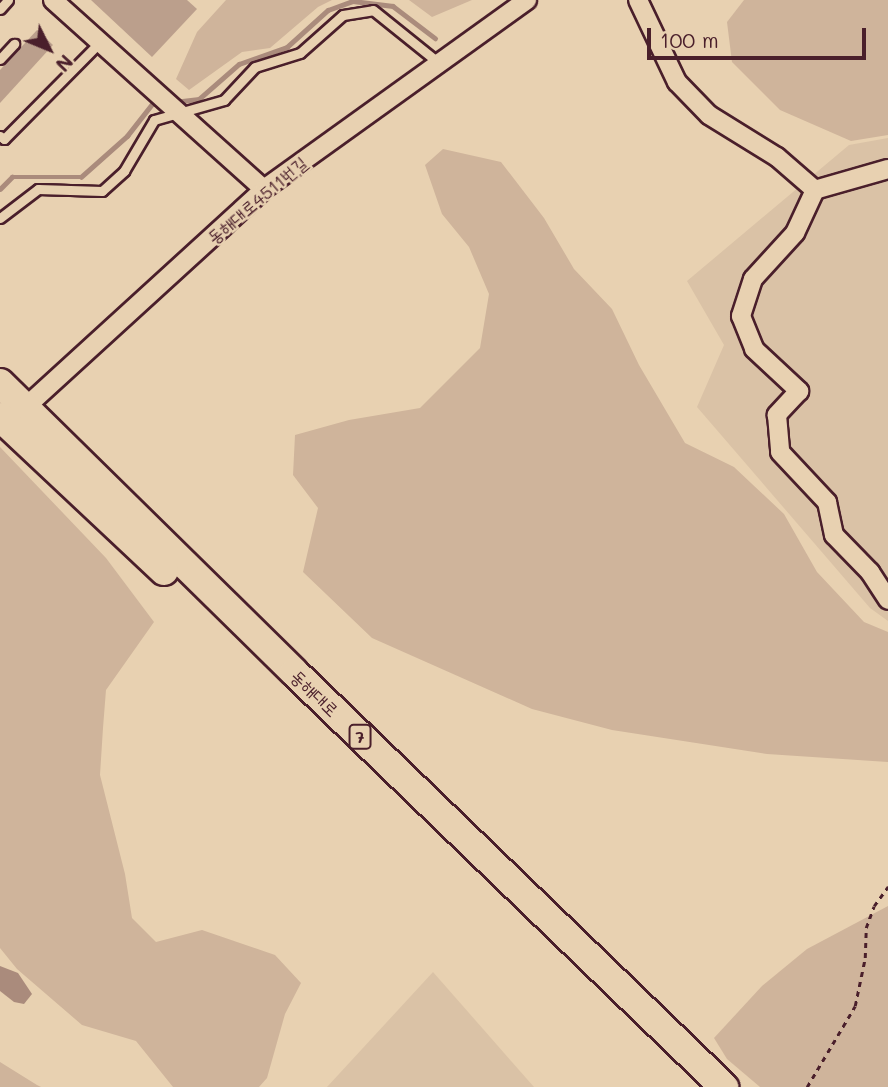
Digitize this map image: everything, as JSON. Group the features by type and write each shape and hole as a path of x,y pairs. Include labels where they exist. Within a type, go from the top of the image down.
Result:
{"main road":[{"name":"동해대로","path":"0,383 11,416 708,1087"},
{"name":"동해대로","path":"11,416 293,672 724,1087"}],"street":[{"path":"53,0 264,189"},
{"name":"동해대로4511번길","path":"11,416 264,189 527,0"},
{"path":"638,0 677,82 709,115 777,158 815,190"},
{"path":"888,169 815,190 795,233 753,279 741,316 754,349 799,391 777,415 780,452 827,502 834,535 870,572 888,600"}],"lane":[{"path":"0,9 8,0"},
{"path":"0,218 38,190 102,191 124,171 154,120 224,100 255,67 300,53 343,15 373,10 439,63"},
{"path":"0,136 4,139 100,42"},
{"path":"0,59 14,44"}],"path":[{"path":"807,1087 855,1006 865,958 866,928 874,906 888,887"}],"shaded area":[{"path":"226,0 332,0 318,7 270,48 242,52 189,90 176,79 197,32"},
{"path":"409,0 472,0 432,17"},
{"path":"744,0 888,0 888,135 851,141 780,110 732,62 727,22"},
{"path":"888,138 888,621 870,608 697,407 724,345 687,281 849,145"},
{"path":"443,149 501,162 544,218 574,269 612,309 639,365 685,443 734,467 784,514 817,572 864,622 888,632 888,762 767,754 612,730 532,709 372,638 303,572 318,508 293,475 295,435 349,420 420,408 480,348 489,294 469,247 442,214 425,165"},
{"path":"0,447 106,558 154,622 106,690 103,728 100,775 125,874 132,918 156,942 202,930 275,955 301,983 285,1014 267,1078 259,1087 173,1087 136,1041 82,1025 17,969 0,948"},
{"path":"888,906 888,1087 760,1087 727,1059 714,1038 762,986 807,949"},
{"path":"0,966 18,973 32,994 24,1004 14,1002 0,991"},
{"path":"433,972 534,1087 327,1087"},
{"path":"0,1062 37,1085 41,1087 0,1087"}],"building":[{"path":"91,0 187,0 197,9 152,57"},
{"path":"37,30 53,45 0,103 0,70"}],"waterway":[{"path":"174,102 199,99 239,64 287,47 328,10 353,1 393,6 435,38"},
{"path":"0,189 12,177 81,177 127,136 152,104 158,103"}]}
